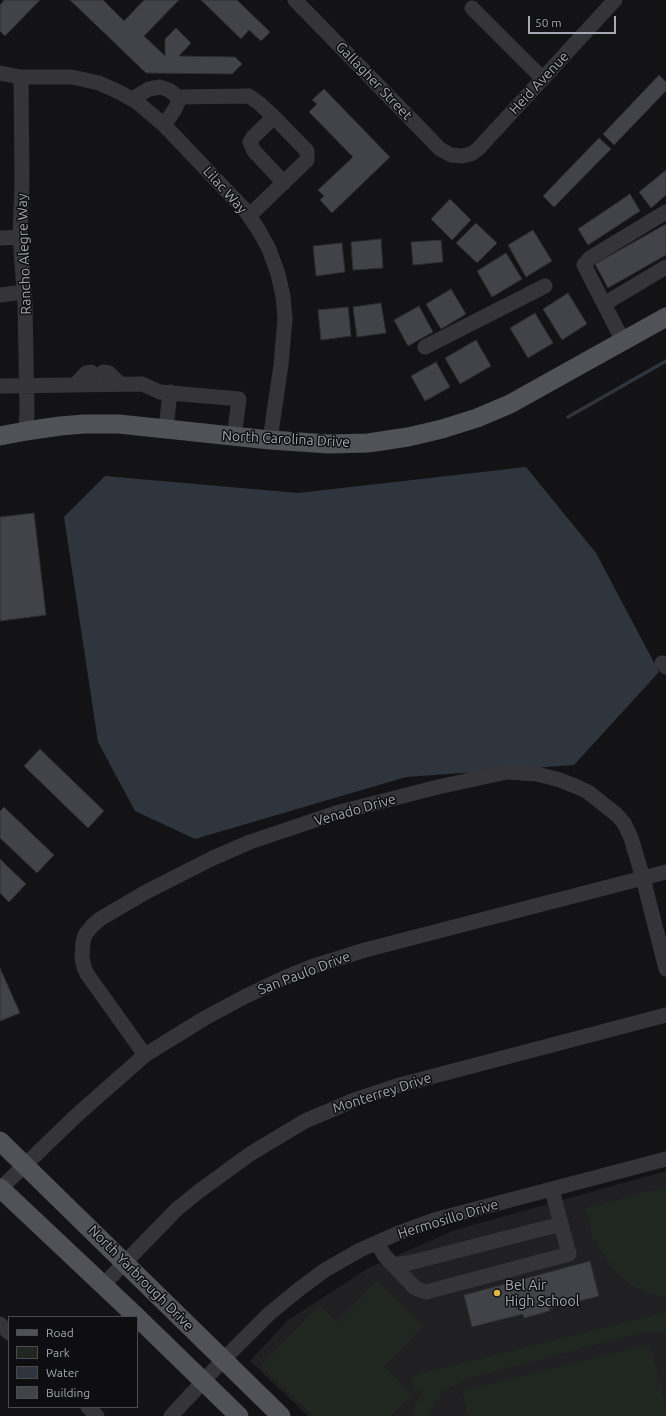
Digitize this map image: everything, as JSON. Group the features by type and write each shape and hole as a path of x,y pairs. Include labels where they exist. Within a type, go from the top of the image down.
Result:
{"main road":[{"name":"North Carolina Drive","path":"0,436 60,426 119,424 234,437 329,444 368,443 408,437 442,429 477,418 510,404 666,317"},
{"name":"North Yarbrough Drive","path":"0,1141 281,1416"},
{"path":"0,1189 136,1316"},
{"path":"138,1318 239,1416"}],"street":[{"name":"Gallagher Street","path":"295,0 440,149 450,155 456,156"},
{"name":"Heid Avenue","path":"456,156 471,154 478,149 615,0"},
{"path":"472,8 543,79"},
{"name":"Lilac Way","path":"0,73 21,77 72,77 99,83 132,99 164,125 249,216 269,249 278,274 283,296 285,319 281,365 270,440"},
{"name":"Rancho Alegre Way","path":"21,77 22,182 20,237 24,292 26,431"},
{"path":"132,99 149,89 160,87 169,90 178,97 250,96 274,117 307,151 307,160 249,216"},
{"path":"164,125 175,109 178,102 178,97"},
{"path":"274,117 253,137 250,142 254,151 284,183"},
{"path":"623,342 584,265 590,258 666,212"},
{"path":"0,238 20,237"},
{"path":"604,304 666,267"},
{"path":"425,347 545,286"},
{"path":"0,295 24,292"},
{"path":"76,385 86,373 97,372 109,372 120,384"},
{"path":"0,386 142,384 160,392 239,399 234,437"},
{"path":"166,429 170,392"},
{"name":"Venado Drive","path":"145,1055 87,974 84,967 82,949 86,935 92,926 100,919 146,892 213,858 250,842 336,813 438,787 507,772 537,774 576,786 588,792 624,823 631,838 643,878 666,969"},
{"name":"San Paulo Drive","path":"0,1189 24,1164 78,1114 145,1055 184,1030 246,996 284,978 365,950 666,872"},
{"name":"Monterrey Drive","path":"103,1285 177,1209 250,1154 305,1121 356,1099 396,1086 666,1015"},
{"name":"Hermosillo Drive","path":"171,1416 223,1360 269,1314 298,1290 331,1267 360,1250 396,1234 434,1220 666,1159"},
{"path":"377,1243 384,1255 414,1287 426,1292 568,1254 552,1190"},
{"path":"394,1265 413,1262 561,1224"},
{"path":"0,1324 8,1332"},
{"path":"89,1408 97,1416"}],"shaded area":[{"name":"Bel Air High School","path":"666,1171 666,1416 308,1416 250,1361 288,1320 370,1267 455,1230"}],"green space":[{"path":"666,1187 666,1297 651,1294 631,1285 614,1270 593,1238 585,1208"},
{"path":"377,1281 423,1326 384,1367 412,1394 391,1416 313,1416 261,1366 319,1305 337,1322"},
{"path":"666,1312 666,1334 661,1332 647,1332 462,1380 441,1393 429,1416 412,1416 416,1403 424,1389 415,1391 411,1376"},
{"path":"650,1344 666,1408 666,1416 468,1416 462,1391"}],"water":[{"path":"526,467 596,553 659,672 574,765 406,777 195,839 135,811 98,742 64,517 105,476 298,493"}],"building":[{"path":"4,0 40,0 5,36 0,31 0,5"},
{"path":"70,0 103,0 124,21 144,0 179,0 144,36 165,56 165,39 176,28 191,43 179,56 235,57 242,64 232,74 146,73"},
{"path":"201,0 237,0 270,32 261,41 249,30 241,39"},
{"path":"659,75 666,82 666,91 614,145 603,134"},
{"path":"324,89 390,157 332,213 320,200 324,196 318,190 353,157 309,112 317,104 312,100"},
{"path":"599,138 611,149 554,207 543,196"},
{"path":"666,170 666,195 651,208 639,192"},
{"path":"630,194 640,211 588,245 578,229"},
{"path":"450,199 471,220 452,240 431,219"},
{"path":"476,223 497,243 477,263 456,243"},
{"path":"666,224 666,255 608,288 595,264"},
{"path":"533,230 552,261 526,277 508,245"},
{"path":"381,239 383,268 353,270 351,242"},
{"path":"441,240 443,262 413,265 411,242"},
{"path":"342,243 345,272 316,276 313,246"},
{"path":"506,253 522,279 492,297 477,271"},
{"path":"451,289 466,314 441,329 426,304"},
{"path":"568,293 587,324 562,340 543,309"},
{"path":"381,303 386,333 357,337 353,307"},
{"path":"419,306 433,332 408,346 394,320"},
{"path":"348,307 351,336 321,340 318,310"},
{"path":"535,313 553,343 528,358 510,328"},
{"path":"476,340 491,366 460,384 445,358"},
{"path":"436,362 450,387 425,401 411,376"},
{"path":"34,513 46,615 0,621 0,517"},
{"path":"40,749 104,811 88,828 24,766"},
{"path":"4,807 54,855 37,873 0,838 0,811"},
{"path":"0,859 26,884 9,902 0,893"},
{"path":"0,968 20,1013 0,1021"},
{"path":"590,1261 599,1296 549,1309 550,1311 524,1318 523,1314 472,1327 464,1295"}],"waterway":[{"path":"568,417 666,361"}],"place":[{"name":"Bel Air High School","path":"497,1293"}]}
